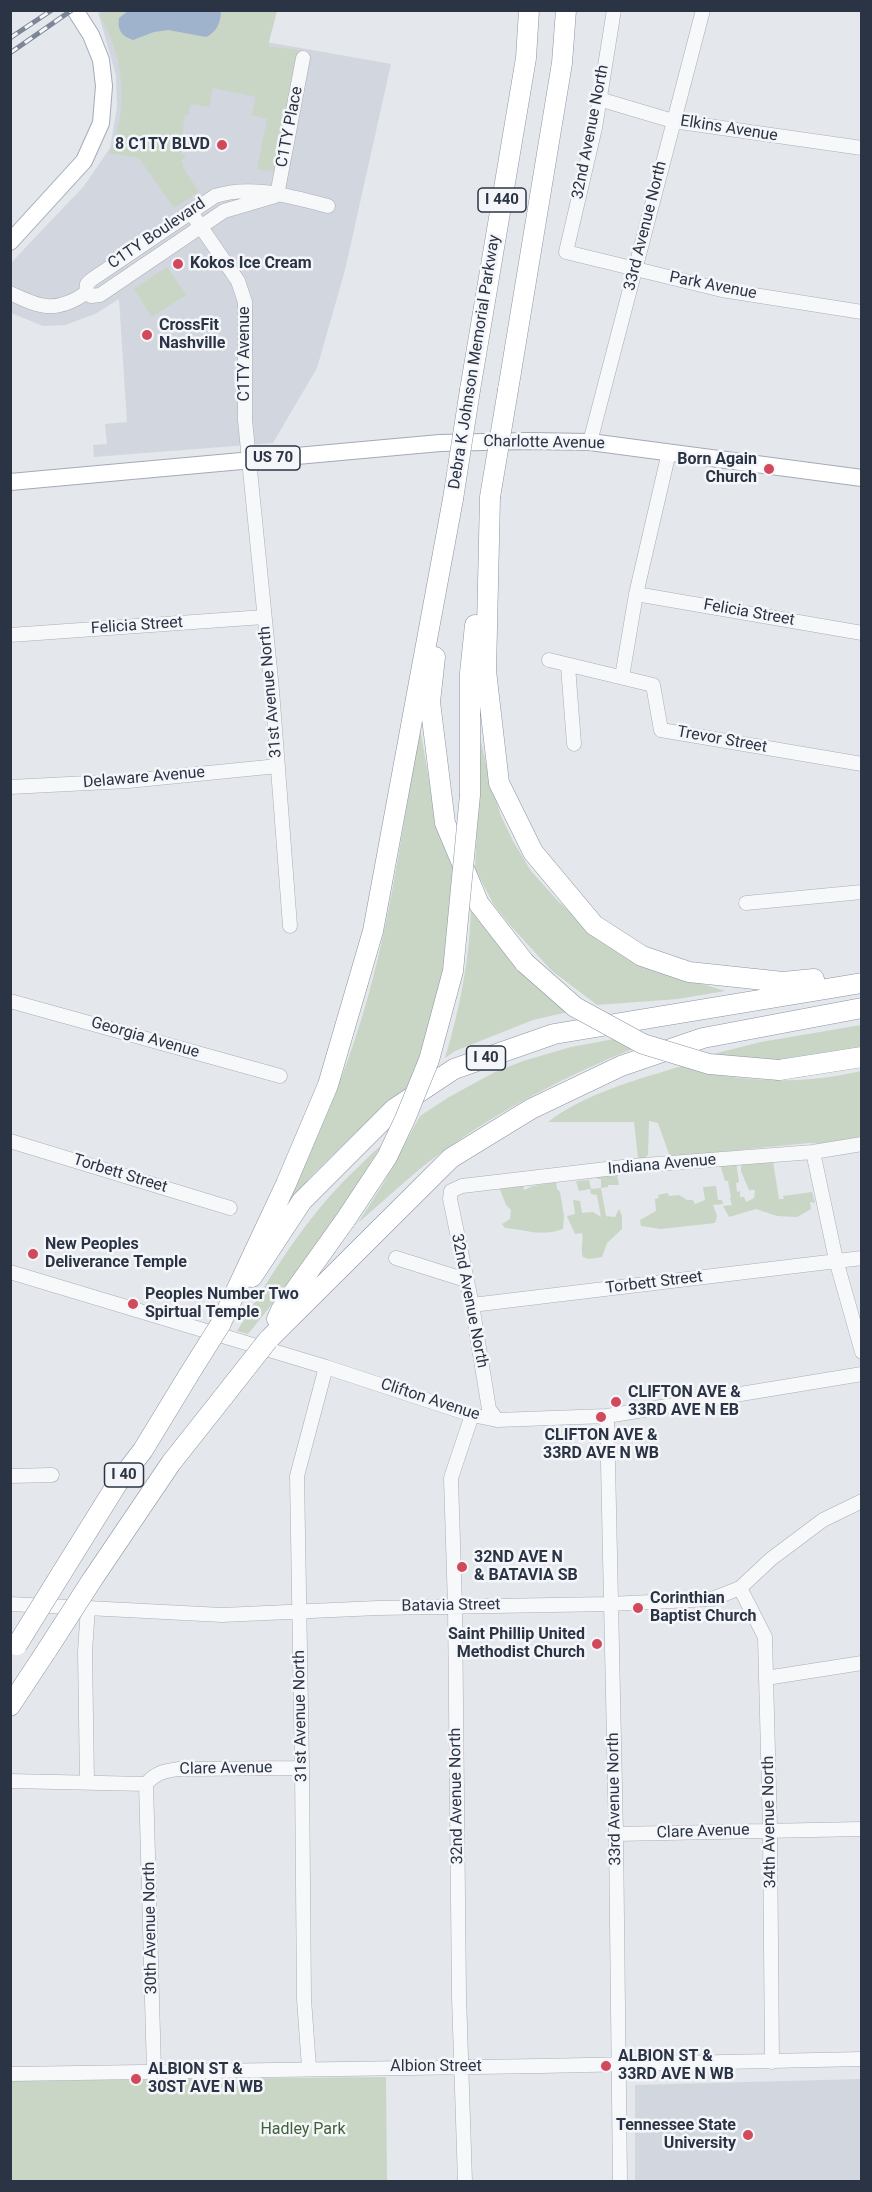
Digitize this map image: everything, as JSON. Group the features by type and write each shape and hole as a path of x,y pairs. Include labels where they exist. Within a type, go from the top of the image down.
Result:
{"highway":[{"name":"Debra K Johnson Memorial Parkway","path":"453,500 525,58 529,10"},
{"name":"I 440","path":"490,497 562,63 566,10"},
{"path":"269,1339 281,1310 387,1157 429,1060 453,971 470,795 470,673 490,497"},
{"path":"490,497 486,671 499,783 533,852 594,925 642,956 689,972 783,982 861,975"},
{"path":"453,500 430,702 445,823 480,904 525,963 575,1007 643,1044 709,1064 779,1070 861,1057"},
{"path":"220,1325 286,1184 328,1085 374,931 453,500"},
{"name":"I 40","path":"14,1650 117,1484 143,1450 220,1325 302,1201 394,1109 454,1069 554,1034 861,983"},
{"name":"I 40","path":"10,1706 171,1463 269,1339 451,1158 531,1109 621,1066 703,1038 861,1008"}],"main road":[{"path":"10,242 84,161 101,123 104,86 101,60 91,35 75,10"},
{"name":"Charlotte Avenue","path":"10,482 442,443 528,441 590,442 861,478"}],"street":[{"name":"32nd Avenue North","path":"566,252 595,128 614,10"},
{"name":"33rd Avenue North","path":"590,442 702,10"},
{"name":"C1TY Place","path":"277,195 303,58"},
{"name":"Elkins Avenue","path":"599,99 673,121 861,148"},
{"name":"C1TY Boulevard","path":"10,293 35,305 55,307 75,301 86,293 87,284 91,280 190,211 211,198 228,193 254,191 328,206"},
{"name":"C1TY Boulevard","path":"86,293 91,296 100,295 232,207 277,195"},
{"name":"C1TY Avenue","path":"190,211 238,281 244,296 245,420 249,459"},
{"name":"Park Avenue","path":"566,252 722,290 861,312"},
{"path":"622,677 636,594 669,452"},
{"name":"31st Avenue North","path":"249,459 278,766 290,926"},
{"name":"Felicia Street","path":"636,594 861,633"},
{"name":"Felicia Street","path":"10,634 264,616"},
{"name":"Trevor Street","path":"549,660 653,685 661,730 861,764"},
{"path":"568,666 574,744"},
{"name":"Delaware Avenue","path":"10,787 128,781 278,766"},
{"path":"746,903 861,892"},
{"name":"Georgia Avenue","path":"10,1000 280,1076"},
{"name":"Torbett Street","path":"10,1141 230,1208"},
{"name":"Indiana Avenue","path":"462,1186 632,1166 813,1152 861,1144"},
{"path":"813,1152 836,1260 861,1352"},
{"name":"32nd Avenue North","path":"462,1186 451,1191 450,1199 472,1305 489,1409 497,1420"},
{"path":"396,1258 466,1280"},
{"name":"Torbett Street","path":"472,1305 861,1258"},
{"name":"Clifton Avenue","path":"10,1272 326,1367 472,1415 497,1420 607,1416 861,1374"},
{"name":"31st Avenue North","path":"309,2068 304,1999 297,1476 326,1367"},
{"name":"32nd Avenue North","path":"465,2181 459,1996 455,1606 451,1478 472,1415"},
{"name":"33rd Avenue North","path":"607,1416 616,1834 620,2181"},
{"path":"10,1476 52,1475"},
{"name":"Batavia Street","path":"10,1604 222,1615 712,1599 740,1588 771,1559 823,1520 861,1501"},
{"name":"34th Avenue North","path":"740,1588 765,1637 770,1830 772,2062"},
{"path":"87,1782 85,1652 88,1607"},
{"path":"766,1678 861,1663"},
{"name":"Clare Avenue","path":"146,1784 152,1776 162,1771 179,1769 302,1768"},
{"path":"10,1781 146,1784"},
{"name":"30th Avenue North","path":"146,1784 154,2071"},
{"name":"Clare Avenue","path":"616,1834 861,1828"},
{"name":"Albion Street","path":"10,2074 861,2059"}],"shaded area":[{"path":"98,12 391,64 345,270 317,368 273,443 94,457 93,445 107,444 105,424 127,422 119,299 95,314 65,325 43,326 11,313 10,264 84,186 110,148 117,108 116,75"},
{"name":"Tennessee State University","path":"861,2079 861,2181 635,2181 635,2085"}],"green space":[{"path":"105,10 277,11 268,46 299,50 276,172 257,169 267,119 252,115 256,97 213,88 209,107 191,104 188,115 185,115 182,135 184,136 181,154 186,155 181,161 184,165 182,166 199,192 174,208 139,158 109,153 116,136 122,100 119,65 114,47 99,14"},
{"path":"167,267 186,295 152,317 134,289"},
{"path":"420,728 433,803 454,867 448,945 438,1002 410,1088 356,1132 311,1176 290,1204 287,1202 343,1073 369,993 391,895"},
{"path":"481,742 501,816 513,841 531,871 558,901 586,927 664,972 725,991 678,999 597,1005 551,970 494,905 475,869"},
{"path":"471,906 568,1012 533,1020 455,1051 445,1058 463,983 469,945"},
{"path":"861,1025 861,1050 783,1060 713,1054 761,1042"},
{"path":"614,1039 635,1048 561,1081 491,1119 435,1157 358,1223 383,1184 420,1116 495,1072 571,1047"},
{"path":"682,1066 726,1076 771,1080 816,1079 861,1071 861,1139 670,1157 658,1123 649,1121 648,1155 642,1160 638,1158 634,1122 548,1122 595,1095"},
{"path":"381,1146 332,1224 286,1287 248,1334 237,1331 304,1227 336,1189"},
{"path":"772,1155 779,1199 784,1199 783,1196 812,1192 815,1203 810,1202 811,1209 797,1217 777,1216 756,1209 729,1217 723,1206 732,1205 731,1198 728,1181 725,1181 720,1164 736,1162 739,1182 736,1183 737,1192 740,1191 740,1197 744,1197 746,1202 754,1198 755,1190 749,1190 741,1171 741,1165 746,1162 757,1164 756,1156"},
{"path":"617,1175 619,1185 608,1185 608,1187 601,1188 601,1179 597,1177"},
{"path":"589,1180 591,1189 601,1188 606,1216 615,1217 619,1209 622,1216 622,1229 607,1243 602,1257 589,1259 583,1257 582,1254 582,1233 575,1234 567,1216 575,1214 573,1200 580,1201 582,1213 593,1212 601,1217 597,1195 591,1194 590,1189 579,1191 576,1181"},
{"path":"556,1182 564,1216 563,1229 540,1233 505,1228 502,1224 510,1219 511,1210 506,1205 499,1187 523,1185 524,1190"},
{"path":"716,1186 718,1200 722,1200 723,1204 713,1205 717,1216 715,1223 661,1229 641,1226 640,1220 656,1211 655,1199 659,1198 658,1195 668,1193 669,1196 679,1195 687,1200 693,1200 695,1204 705,1200 703,1187"},
{"name":"Hadley Park","path":"386,2077 387,2181 11,2181 10,2081"}],"water":[{"path":"221,10 218,26 206,37 168,30 154,32 133,40 121,32 119,26 119,18 128,11"}],"railway":[{"path":"10,38 52,10"},
{"path":"10,53 72,10"}],"place":[{"name":"8 C1TY BLVD","path":"222,145"},
{"name":"Kokos Ice Cream","path":"178,264"},
{"name":"CrossFit Nashville","path":"147,335"},
{"name":"Born Again Church","path":"769,469"},
{"name":"New Peoples Deliverance Temple","path":"33,1254"},
{"name":"Peoples Number Two Spirtual Temple","path":"133,1304"},
{"name":"CLIFTON AVE & 33RD AVE N EB","path":"616,1402"},
{"name":"CLIFTON AVE & 33RD AVE N WB","path":"601,1417"},
{"name":"32ND AVE N & BATAVIA SB","path":"462,1567"},
{"name":"Corinthian Baptist Church","path":"638,1608"},
{"name":"Saint Phillip United Methodist Church","path":"597,1644"},
{"name":"ALBION ST & 33RD AVE N WB","path":"606,2066"},
{"name":"ALBION ST & 30ST AVE N WB","path":"136,2079"},
{"name":"Tennessee State University","path":"748,2135"}]}
